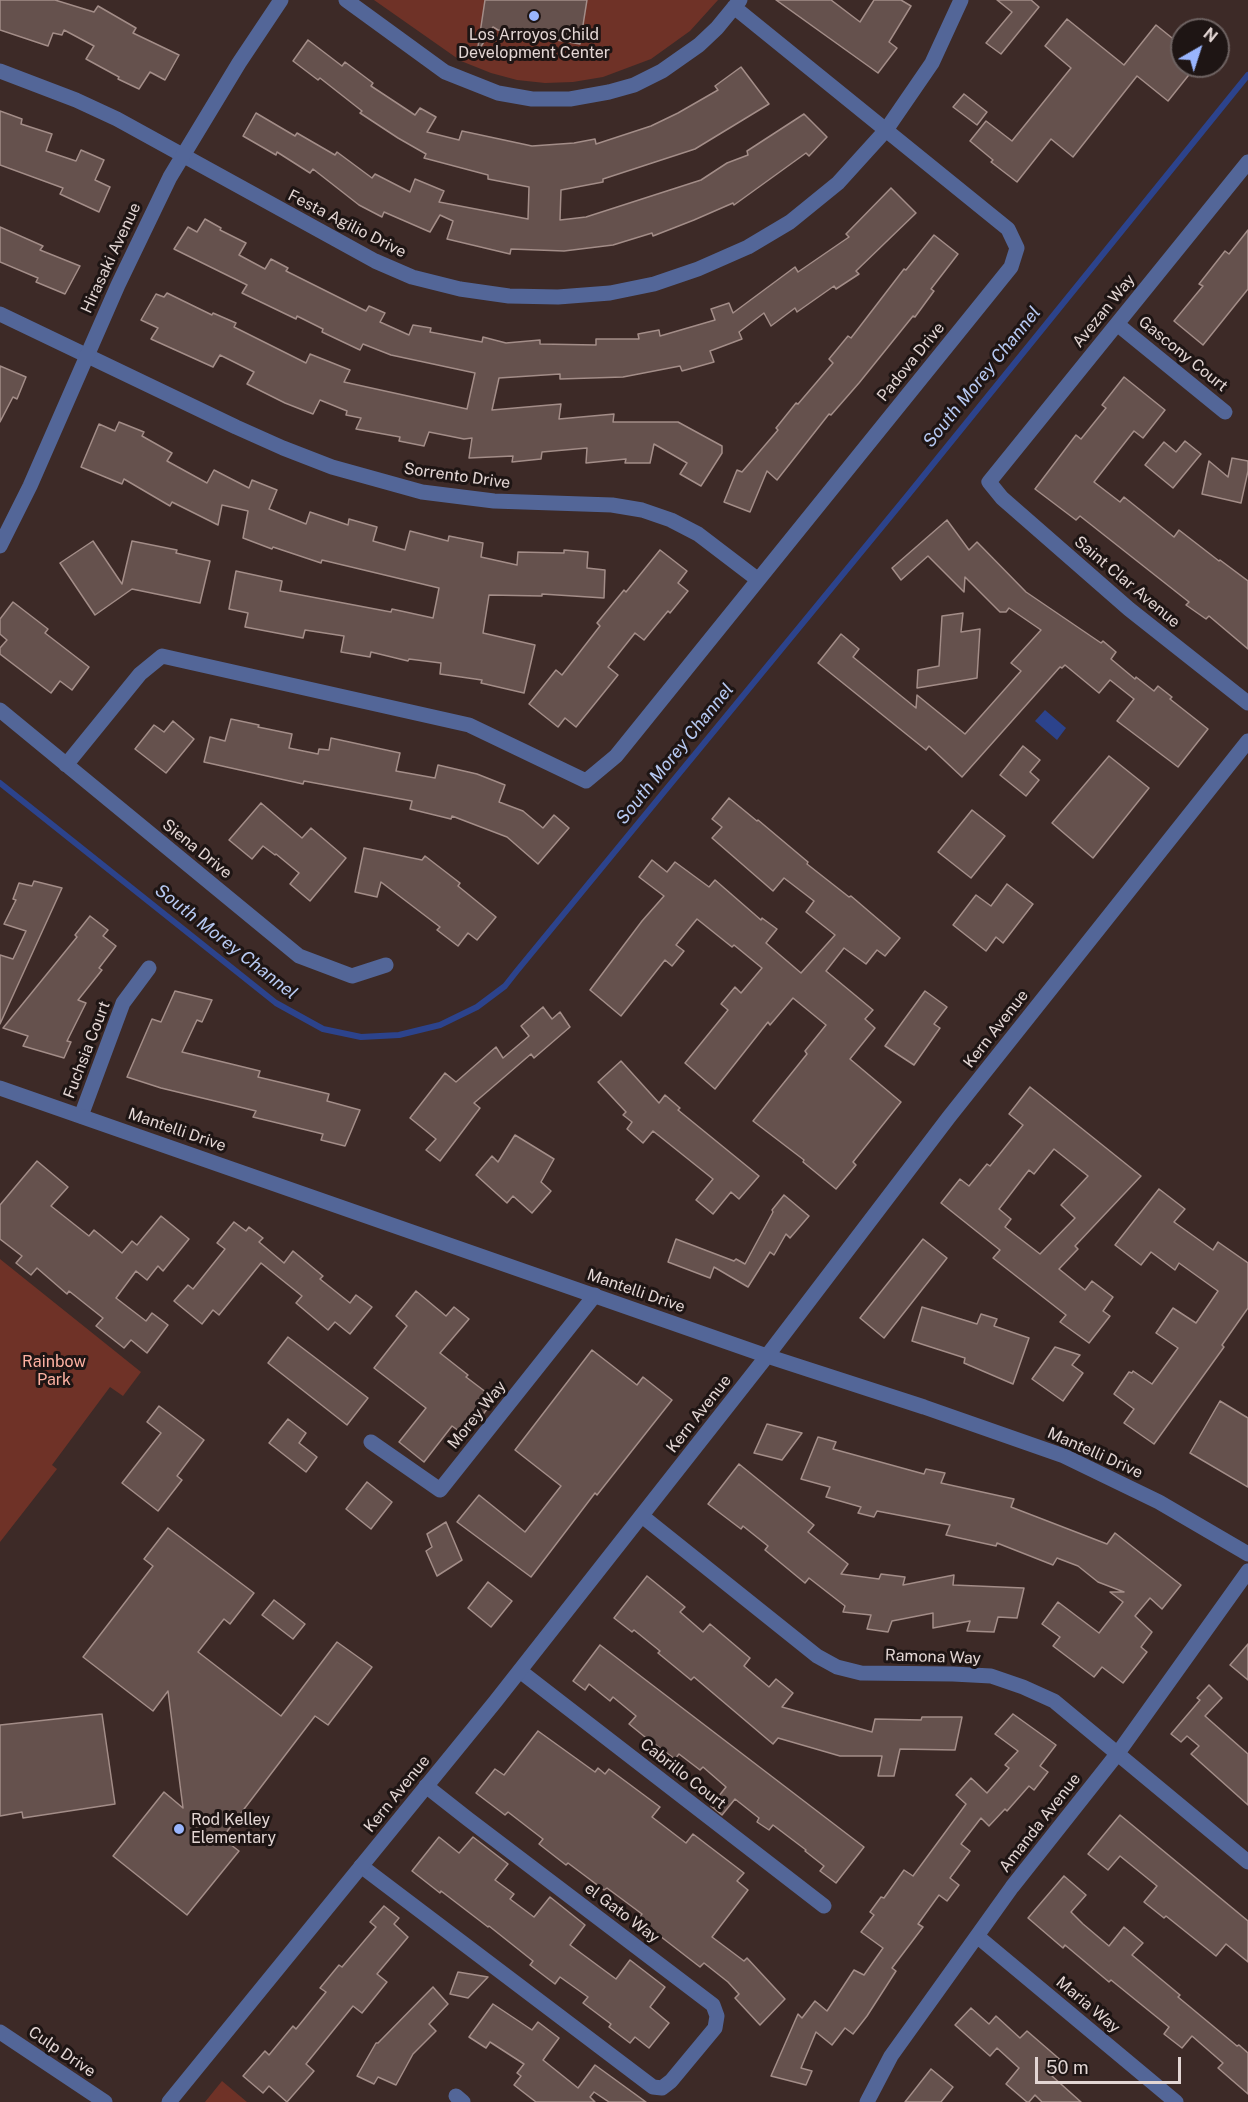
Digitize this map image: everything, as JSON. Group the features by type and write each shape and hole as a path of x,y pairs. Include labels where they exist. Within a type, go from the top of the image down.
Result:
{"street":[{"name":"Hirasaki Avenue","path":"0,546 30,486 140,238 182,156 239,63 282,0"},
{"path":"346,0 445,72 498,93 532,99 570,99 634,85 685,56 717,28 737,4"},
{"name":"Festa Agilio Drive","path":"0,71 76,100 117,119 375,261 412,276 460,289 509,296 558,297 610,293 654,284 698,269 748,247 812,206 838,183 886,130 932,63 961,0"},
{"name":"Padova Drive","path":"66,765 140,674 162,656 469,725 586,781 616,756 1011,267 1017,248 1008,229 737,4"},
{"name":"Avezan Way","path":"989,482 1248,162"},
{"name":"Sorrento Drive","path":"0,314 283,448 332,467 422,492 494,501 612,505 642,510 671,520 698,534 757,579"},
{"name":"Gascony Court","path":"1117,324 1226,412"},
{"name":"Saint Clar Avenue","path":"989,482 1002,498 1129,609 1248,703"},
{"name":"Siena Drive","path":"0,710 299,956 352,976 386,965"},
{"name":"Kern Avenue","path":"169,2102 520,1671 964,1098 1248,741"},
{"name":"Fuchsia Court","path":"81,1116 123,1003 149,968"},
{"name":"Mantelli Drive","path":"0,1088 766,1356 924,1407 1064,1456 1158,1502 1248,1554"},
{"name":"Morey Way","path":"371,1442 440,1490 595,1295"},
{"name":"Ramona Way","path":"642,1516 817,1656 837,1667 861,1673 991,1676 1054,1701 1248,1862"},
{"name":"Amanda Avenue","path":"867,2102 891,2056 977,1936 1048,1839 1118,1753 1248,1571"},
{"name":"Cabrillo Court","path":"520,1671 824,1906"},
{"name":"el Gato Way","path":"361,1866 653,2087 662,2088 671,2081 715,2028 717,2016 713,2005 426,1786"},
{"name":"Maria Way","path":"977,1936 1176,2102"},
{"name":"Culp Drive","path":"0,2032 105,2102"}],"green space":[{"path":"374,0 718,0 690,31 651,59 603,77 573,82 545,83 517,80 461,61"},
{"name":"Rainbow Park","path":"0,1259 141,1372 123,1396 110,1387 52,1465 57,1469 0,1542"},
{"path":"222,2081 247,2102 205,2102"}],"water":[{"path":"1045,710 1066,728 1057,740 1035,721"}],"building":[{"path":"0,0 55,0 94,12 98,6 136,28 133,33 179,55 165,80 150,72 139,89 86,59 94,46 64,30 62,35 53,33 48,46 0,30"},
{"name":"Los Arroyos Child Development Center","path":"485,0 587,0 580,44 498,30 493,27 477,53"},
{"path":"776,0 831,0 860,22 874,0 901,0 911,6 889,42 897,48 878,73"},
{"path":"997,0 1031,0 1039,7 1001,54 986,43 1012,12"},
{"path":"1067,19 1124,65 1156,25 1170,36 1170,78 1186,78 1168,101 1137,76 1073,157 1051,139 1017,182 991,162 993,160 970,141 986,121 1012,141 1071,68 1045,46"},
{"path":"308,40 342,66 345,62 373,83 371,86 415,115 420,108 436,117 427,132 459,140 462,131 532,146 595,139 596,144 651,126 678,113 718,90 715,86 741,67 769,104 695,149 603,179 603,182 561,190 560,220 586,217 701,180 727,163 748,155 747,151 804,114 827,137 809,156 806,153 734,205 733,203 653,236 652,233 613,245 564,251 511,249 510,254 447,239 453,221 440,215 430,232 384,212 382,217 359,205 313,169 310,173 277,152 276,155 243,136 256,113 295,136 297,133 335,155 337,152 372,178 375,174 410,192 415,179 444,191 439,202 528,219 529,187 488,179 488,175 424,158 426,154 360,113 362,111 320,78 318,80 293,61"},
{"path":"964,94 987,112 977,125 953,107"},
{"path":"0,111 22,119 21,124 52,134 46,151 76,161 81,150 104,160 95,180 110,187 99,212 60,194 63,188 0,165"},
{"path":"891,188 916,213 856,271 859,274 836,289 834,286 797,312 795,308 771,326 764,313 739,332 742,339 710,351 714,362 682,371 680,366 623,377 560,379 560,374 499,378 492,410 561,404 559,419 614,414 613,422 678,422 722,446 722,453 701,486 680,474 687,463 654,444 650,463 625,463 626,459 586,463 587,448 542,452 541,459 512,462 513,456 469,458 472,438 464,439 429,432 424,446 399,441 400,437 356,429 361,418 346,415 347,411 320,400 313,414 247,384 254,372 220,355 213,367 151,339 158,328 141,320 156,294 164,297 167,293 212,315 213,313 236,323 234,327 306,363 310,354 350,370 344,382 467,409 475,373 391,355 363,344 360,350 322,332 323,329 297,316 296,319 242,293 247,285 174,249 188,227 197,232 205,219 221,228 220,230 246,243 239,255 265,269 271,259 288,268 286,271 366,311 369,306 385,313 380,322 409,335 413,325 431,328 430,332 482,342 483,337 506,343 540,340 540,344 596,345 596,339 639,339 638,334 659,330 660,336 715,320 711,309 729,303 733,313 795,267 798,272 849,237 846,234"},
{"path":"0,227 43,246 40,250 80,266 65,294 36,282 38,278 0,262"},
{"path":"1248,230 1248,289 1203,345 1174,321 1203,286 1199,284 1225,251 1229,254"},
{"path":"934,235 958,254 931,289 934,291 915,317 913,316 831,415 829,414 777,480 767,471 750,512 724,502 737,470 742,472 778,430 776,428 796,403 798,404 833,363 829,359 848,336 851,338 904,269 906,270"},
{"path":"0,366 26,377 17,399 13,397 0,422"},
{"path":"1124,377 1165,410 1143,438 1134,431 1094,482 1120,502 1124,497 1174,537 1179,530 1248,581 1248,649 1209,616 1206,619 1186,605 1189,602 1080,516 1076,520 1035,489 1076,435 1081,439 1106,408 1102,405"},
{"path":"119,422 144,432 142,436 172,453 167,461 207,483 214,470 249,488 252,480 277,490 269,509 306,524 310,512 348,525 349,519 377,527 373,541 405,550 410,531 448,541 449,536 483,543 481,557 517,565 518,552 564,553 564,550 588,552 587,568 605,570 604,598 542,594 542,596 489,595 483,633 535,645 524,693 481,683 482,680 440,674 441,663 409,659 408,661 371,652 370,657 341,652 344,636 305,630 303,638 245,627 248,613 229,609 236,571 282,581 280,591 433,618 439,588 322,560 321,563 273,547 272,549 243,538 248,511 222,505 218,525 172,502 170,506 124,479 122,484 81,467 99,424 115,431"},
{"path":"1185,441 1201,454 1173,488 1145,465 1164,442 1176,452"},
{"path":"1232,458 1248,461 1241,503 1202,494 1209,461 1228,477"},
{"path":"947,520 969,550 977,542 1026,592 1101,643 1103,641 1116,652 1111,659 1154,691 1158,686 1172,697 1170,699 1208,729 1178,767 1117,721 1134,699 1110,680 1099,693 1065,665 1060,667 962,777 929,746 926,750 818,663 841,634 859,649 853,657 916,708 917,695 965,734 1021,671 1011,663 1041,630 1009,608 1006,612 1000,612 965,577 964,592 928,556 901,580 892,568"},
{"path":"93,541 122,584 132,541 177,550 176,553 210,561 200,603 132,589 95,615 60,563"},
{"path":"660,550 687,571 678,583 688,591 644,640 635,633 608,667 618,675 576,727 565,718 558,727 529,704 556,670 562,675 600,626 597,623"},
{"path":"13,602 48,629 45,633 89,667 72,690 60,681 51,693 0,654 0,648 7,640 0,634 0,619"},
{"path":"963,613 961,632 980,629 977,678 917,688 918,670 939,666 942,616"},
{"path":"231,719 292,734 289,748 318,754 319,749 329,750 331,738 400,753 396,771 435,778 438,765 477,774 505,785 499,802 523,811 543,828 554,815 569,828 538,864 507,837 452,816 451,819 410,809 412,801 304,781 303,784 204,762 210,737 225,741"},
{"path":"173,721 194,739 166,773 135,749 154,725 164,732"},
{"path":"1023,746 1040,760 1030,772 1039,780 1026,796 1000,775"},
{"path":"1109,756 1149,788 1093,858 1052,823"},
{"path":"729,798 900,938 885,956 877,950 866,964 844,948 826,971 873,1010 865,1019 875,1028 850,1059 901,1102 853,1162 856,1165 836,1189 803,1162 804,1160 753,1121 807,1054 805,1051 826,1025 793,998 770,1025 768,1022 715,1089 685,1063 728,1010 721,1004 735,987 741,993 762,968 734,945 732,947 697,919 676,945 684,951 672,966 665,960 621,1016 590,990 642,921 664,896 639,877 652,860 667,872 675,862 709,887 715,880 761,920 762,918 777,929 766,943 801,973 835,935 806,912 814,901 784,878 773,891 712,838 722,827 712,819"},
{"path":"261,803 302,838 311,828 346,858 310,901 290,884 299,873 276,854 263,846 252,859 229,840"},
{"path":"972,810 1005,836 971,878 938,852"},
{"path":"364,848 422,860 425,856 460,883 458,886 496,917 477,940 468,933 458,946 437,930 440,927 381,882 377,897 355,892"},
{"path":"34,881 62,888 0,1024 0,955 13,959 26,931 4,924 16,900 13,899 19,883 32,886"},
{"path":"1007,884 1033,904 1003,943 996,937 986,951 953,925 976,895 991,906"},
{"path":"90,916 108,930 103,936 116,946 99,968 102,970 78,1000 86,1003 67,1041 71,1042 64,1058 23,1046 28,1036 3,1028 77,937 75,935"},
{"path":"175,991 212,1000 202,1022 197,1020 182,1052 260,1071 258,1077 329,1094 327,1101 360,1110 345,1146 321,1140 323,1134 253,1117 256,1111 161,1088 127,1077 152,1019 161,1022"},
{"path":"925,991 947,1007 934,1024 940,1028 914,1065 885,1046"},
{"path":"543,1007 552,1019 560,1012 570,1027 534,1058 531,1054 474,1103 480,1108 440,1161 426,1150 436,1139 410,1118 445,1073 456,1082 496,1047 503,1058 529,1036 521,1026"},
{"path":"621,1061 659,1103 665,1095 680,1108 678,1110 759,1176 739,1199 731,1192 713,1214 696,1200 713,1179 653,1131 643,1143 627,1129 632,1122 623,1115 626,1112 598,1082"},
{"path":"1030,1087 1141,1176 1075,1246 1078,1249 1059,1269 1085,1290 1092,1281 1113,1297 1103,1311 1110,1316 1089,1343 1060,1322 1066,1315 993,1258 1000,1250 941,1203 960,1179 969,1186 987,1164 990,1166 1023,1125 1009,1114","holes":["1054,1149 1088,1176 1061,1205 1075,1218 1040,1254 1005,1227 1011,1219 999,1209 1029,1170 1034,1174"]},
{"path":"515,1135 554,1159 541,1182 551,1191 532,1213 513,1196 507,1203 476,1175 492,1156 498,1162"},
{"path":"37,1161 68,1187 51,1206 89,1236 94,1230 122,1253 132,1241 137,1245 161,1216 189,1239 163,1271 158,1266 147,1280 136,1271 116,1298 146,1321 152,1313 168,1325 147,1353 131,1340 124,1348 96,1326 103,1318 69,1291 67,1294 37,1268 31,1275 16,1263 22,1256 0,1239 0,1205"},
{"path":"1159,1189 1185,1209 1174,1222 1213,1250 1218,1242 1248,1263 1248,1308 1222,1345 1224,1347 1154,1444 1124,1423 1134,1409 1114,1394 1129,1372 1133,1371 1152,1384 1178,1348 1156,1333 1173,1308 1196,1323 1218,1291 1179,1263 1175,1270 1151,1252 1141,1265 1115,1245"},
{"path":"784,1195 809,1216 790,1238 786,1234 774,1255 770,1252 748,1287 714,1267 710,1278 668,1262 676,1239 745,1264 772,1210"},
{"path":"234,1222 246,1231 249,1227 263,1238 259,1242 284,1263 293,1251 323,1276 320,1279 350,1303 356,1295 372,1307 350,1334 335,1322 328,1330 296,1303 302,1296 261,1263 219,1315 213,1310 202,1324 174,1301 188,1285 193,1289 225,1249 217,1243"},
{"path":"923,1239 947,1258 884,1338 860,1318"},
{"path":"416,1291 446,1316 454,1307 469,1319 440,1353 495,1399 466,1436 452,1426 424,1462 399,1442 426,1408 374,1368 407,1326 396,1316"},
{"path":"922,1307 977,1324 981,1314 997,1319 994,1326 1029,1338 1013,1384 964,1363 965,1358 912,1341"},
{"path":"288,1337 368,1398 347,1425 268,1363"},
{"path":"1055,1347 1080,1355 1072,1365 1083,1373 1063,1401 1032,1379"},
{"path":"592,1350 637,1385 643,1377 672,1400 597,1495 595,1493 531,1577 457,1522 479,1495 525,1532 561,1486 515,1450"},
{"path":"1220,1401 1248,1418 1248,1487 1190,1453"},
{"path":"159,1406 204,1440 177,1476 182,1480 158,1511 122,1483 161,1433 147,1422"},
{"path":"288,1419 306,1433 299,1443 317,1457 306,1472 269,1443"},
{"path":"767,1424 802,1433 782,1460 754,1453"},
{"path":"818,1437 836,1442 833,1449 924,1474 926,1469 945,1473 941,1483 1014,1499 1011,1507 1107,1544 1115,1533 1181,1585 1162,1609 1150,1598 1135,1616 1152,1632 1141,1647 1147,1652 1123,1683 1102,1667 1094,1677 1053,1646 1060,1637 1042,1624 1058,1602 1099,1633 1123,1602 1110,1592 1124,1592 1098,1582 1078,1566 1057,1558 1053,1565 997,1543 996,1546 946,1535 950,1525 877,1511 874,1517 858,1513 861,1507 826,1497 830,1487 801,1479"},
{"path":"739,1464 814,1525 808,1532 848,1564 841,1574 879,1579 881,1574 905,1577 903,1585 954,1575 953,1585 1024,1588 1017,1618 998,1617 994,1632 967,1631 970,1621 933,1628 933,1613 892,1621 888,1632 867,1629 871,1615 843,1612 845,1606 809,1578 805,1583 765,1550 768,1546 743,1526 741,1529 708,1504"},
{"path":"367,1482 392,1502 371,1529 346,1509"},
{"path":"446,1522 462,1560 437,1576 426,1551 432,1547 427,1534"},
{"path":"168,1528 254,1593 230,1624 224,1619 198,1652 281,1716 337,1642 372,1667 328,1725 315,1716 222,1838 239,1851 187,1915 113,1856 164,1792 183,1808 168,1691 153,1711 83,1657 153,1566 144,1559"},
{"path":"647,1576 685,1607 680,1612 703,1632 710,1624 750,1658 744,1666 769,1687 776,1679 793,1693 782,1707 872,1732 875,1719 921,1720 922,1717 962,1717 955,1750 900,1749 894,1776 878,1776 882,1756 840,1756 778,1738 773,1744 694,1677 691,1680 634,1630 632,1632 614,1618"},
{"path":"488,1582 512,1601 491,1627 468,1608"},
{"path":"274,1600 305,1624 293,1639 262,1615"},
{"path":"1248,1644 1248,1680 1230,1665"},
{"path":"600,1645 864,1847 836,1883 820,1871 824,1866 806,1850 773,1825 769,1830 757,1822 759,1818 735,1799 722,1815 711,1806 726,1787 703,1767 700,1770 679,1754 675,1759 645,1737 629,1724 636,1716 613,1697 610,1701 589,1684 585,1690 573,1681"},
{"path":"1209,1685 1222,1698 1205,1716 1248,1754 1248,1805 1191,1754 1199,1746 1187,1736 1181,1742 1171,1734 1200,1700 1197,1698"},
{"path":"102,1714 115,1804 23,1818 22,1812 0,1816 0,1725"},
{"path":"1013,1714 1056,1745 1040,1766 1048,1772 1034,1790 1029,1786 1007,1811 1005,1809 989,1826 981,1818 961,1844 970,1851 950,1878 959,1885 947,1901 939,1895 918,1924 923,1927 892,1968 896,1971 853,2034 845,2028 832,2045 816,2032 801,2068 812,2071 806,2085 771,2076 798,2014 802,2018 815,2001 827,2011 854,1970 864,1975 883,1948 861,1932 874,1915 870,1912 881,1897 884,1898 904,1870 913,1876 966,1804 956,1795 971,1778 987,1793 1009,1768 1005,1765 1018,1751 995,1734"},
{"path":"538,1731 595,1772 598,1768 605,1774 609,1769 660,1807 652,1817 686,1843 693,1834 744,1873 737,1881 748,1890 712,1937 744,1961 747,1958 785,1999 760,2025 735,1998 739,1994 728,1982 704,1963 700,1967 638,1919 642,1914 607,1888 604,1890 568,1863 566,1865 539,1844 543,1839 508,1812 505,1815 476,1793 495,1769 504,1775"},
{"path":"1120,1815 1248,1921 1248,1962 1226,1944 1216,1956 1166,1916 1164,1918 1144,1902 1157,1886 1120,1856 1108,1870 1088,1854"},
{"path":"439,1837 459,1853 473,1837 508,1864 495,1880 514,1894 510,1899 534,1917 550,1897 585,1925 570,1945 616,1979 630,1960 665,1987 650,2007 669,2023 649,2048 635,2037 630,2043 609,2027 611,2024 583,2003 588,1997 560,1977 555,1984 530,1965 533,1961 489,1926 412,1871"},
{"path":"1064,1876 1086,1895 1071,1912 1083,1924 1109,1946 1124,1927 1143,1943 1132,1955 1180,1995 1178,1997 1248,2053 1248,2094 1218,2068 1223,2063 1192,2036 1182,2048 1164,2034 1169,2027 1111,1980 1109,1982 1065,1945 1063,1948 1028,1918"},
{"path":"384,1906 399,1918 394,1924 408,1937 377,1974 387,1982 362,2013 353,2006 306,2064 314,2071 287,2102 269,2086 263,2093 243,2076 265,2051 269,2055 293,2026 296,2029 326,1992 320,1988 339,1965 342,1967 376,1927 370,1922"},
{"path":"458,1972 488,1977 468,1998 450,1994"},
{"path":"433,1987 448,2004 429,2024 436,2031 413,2054 396,2085 378,2077 374,2084 357,2076 376,2043"},
{"path":"493,2004 532,2030 538,2022 559,2038 543,2060 578,2088 595,2065 646,2102 609,2102 594,2092 590,2097 595,2102 536,2102 514,2085 521,2076 517,2073 524,2064 490,2042 486,2048 469,2037"},
{"path":"971,2008 989,2024 996,2016 1020,2038 1027,2031 1064,2063 1052,2076 1081,2102 1042,2102 1035,2095 1027,2102 1006,2084 1019,2068 997,2048 990,2056 955,2025"},
{"path":"931,2069 953,2087 941,2102 905,2102"}],"waterway":[{"name":"South Morey Channel","path":"0,783 276,1003 323,1029 361,1037 399,1035 440,1025 477,1007 505,986 908,495 1248,75"}],"place":[{"name":"Los Arroyos Child Development Center","path":"534,16"},
{"name":"Rod Kelley Elementary","path":"179,1829"}]}
